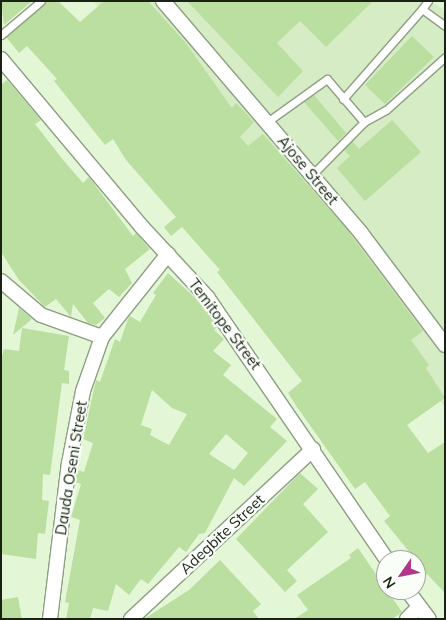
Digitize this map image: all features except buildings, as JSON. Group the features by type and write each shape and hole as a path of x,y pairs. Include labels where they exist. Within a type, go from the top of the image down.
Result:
{"street":[{"name":"Ajose Street","path":"163,1 312,175 445,345"},
{"name":"Temitope Street","path":"1,59 212,304 380,550"},
{"name":"Dauda Oseni Street","path":"50,619 75,426 102,337 168,254"},
{"path":"1,281 41,315 102,337"},
{"name":"Adegbite Street","path":"131,619 313,449"},
{"path":"414,600 429,619"},
{"path":"407,619 419,607"}],"lane":[{"path":"1,36 41,1"},
{"path":"343,99 428,1"},
{"path":"422,9 445,26"},
{"path":"312,175 364,122 386,110 445,57"},
{"path":"268,122 327,79 364,122"}],"shaded area":[{"path":"93,1 430,1 445,10 445,407"}]}
